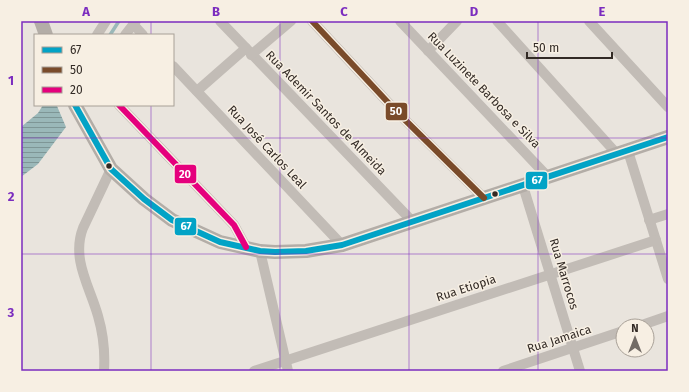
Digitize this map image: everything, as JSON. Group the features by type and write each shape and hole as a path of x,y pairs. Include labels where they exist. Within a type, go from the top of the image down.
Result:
{"street":[{"path":"41,21 46,34"},
{"path":"98,34 106,21"},
{"name":"Rua Ademir Santos de Almeida","path":"220,21 413,222"},
{"path":"197,91 291,21"},
{"path":"312,21 396,111 484,198"},
{"name":"Rua Luzinete Barbosa e Silva","path":"400,21 548,177"},
{"path":"428,51 456,21"},
{"path":"497,21 622,153 649,220 668,279"},
{"path":"589,21 668,107"},
{"path":"126,34 135,23 142,34"},
{"name":"Rua José Carlos Leal","path":"174,67 342,245"},
{"path":"76,106 111,169 144,199 172,220 220,242 260,251 274,252 306,251 342,245 668,137"},
{"path":"120,106 229,219 246,248"},
{"path":"104,371 102,336 98,316 83,274 79,248 83,228 111,169"},
{"name":"Rua Marrocos","path":"523,186 580,371"},
{"path":"649,220 668,214"},
{"name":"Rua Etiopia","path":"254,371 656,240"},
{"path":"260,251 288,371"},
{"path":"655,320 668,316"},
{"name":"Rua Jamaica","path":"503,371 615,334"}],"water":[{"path":"42,106 57,106 66,127 38,164 21,177 21,127 38,113"}],"waterway":[{"path":"111,34 119,21"}],"transit line":[{"name":"50","path":"312,21 396,111 484,198"},
{"name":"67","path":"76,106 111,169 144,199 172,220 220,242 260,251 275,252 306,251 342,245 668,137"},
{"name":"20","path":"120,106 234,225 246,247"}]}
